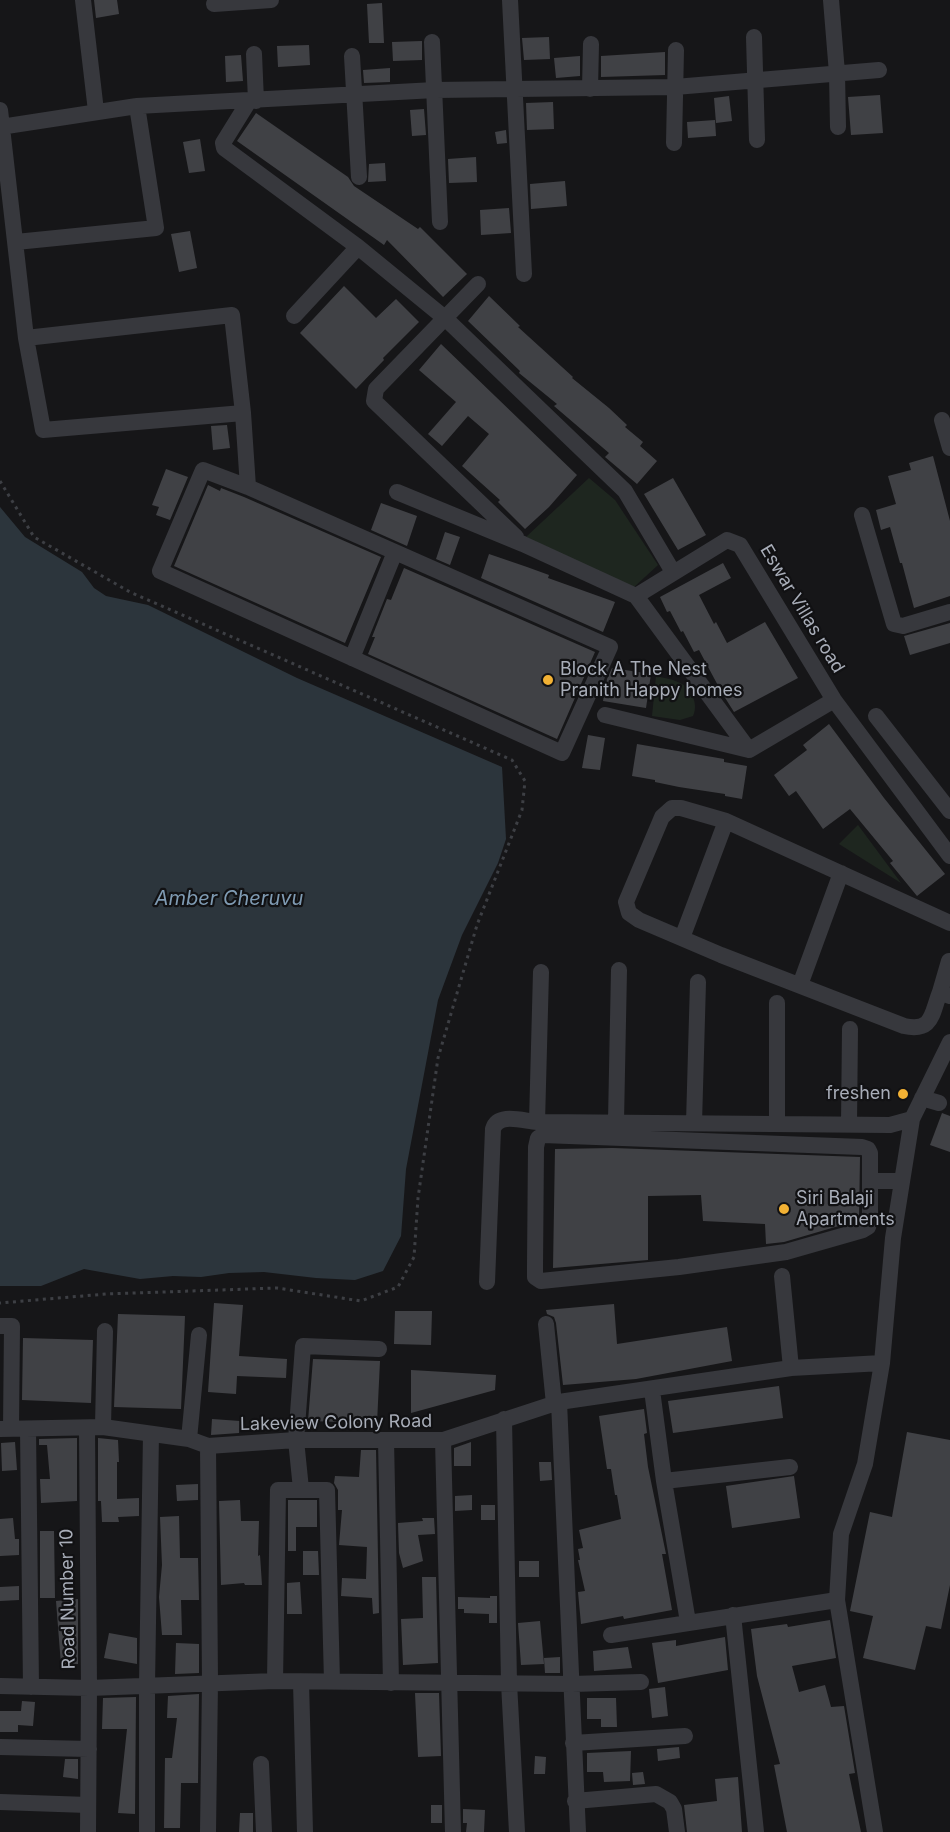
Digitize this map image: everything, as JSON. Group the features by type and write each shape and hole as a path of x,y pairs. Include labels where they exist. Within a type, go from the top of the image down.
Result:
{"street":[{"path":"83,0 96,111"},
{"path":"214,4 271,0"},
{"path":"510,0 524,274"},
{"path":"831,0 837,73 838,127"},
{"path":"754,37 757,140"},
{"path":"432,42 440,222"},
{"path":"590,89 591,44"},
{"path":"674,143 676,50"},
{"path":"254,54 253,101 223,143 224,148 358,247 446,319 625,490 673,572"},
{"path":"352,56 359,177"},
{"path":"1,127 138,106 435,90 675,87 879,70"},
{"path":"16,242 156,228 138,106"},
{"path":"0,110 26,338 43,430 243,413"},
{"path":"294,316 358,247"},
{"path":"478,284 376,389 374,401 523,544"},
{"path":"26,338 232,315 243,413 248,487"},
{"path":"942,420 950,448"},
{"path":"203,470 248,487 610,646 562,753 160,571 203,470"},
{"path":"397,492 523,544 636,596 749,750"},
{"path":"862,515 894,624 903,626 950,612"},
{"name":"Eswar Villas road","path":"636,596 727,540 740,545 834,700 950,856"},
{"path":"352,658 395,552"},
{"path":"605,715 749,750 834,700"},
{"path":"876,716 950,810"},
{"path":"950,922 726,821 681,808 672,808 662,817 626,902 629,913 639,920 721,955 916,1029 923,1027 928,1021 945,994 950,960"},
{"path":"682,938 726,821"},
{"path":"800,985 841,873"},
{"path":"616,1121 618,970"},
{"path":"537,1122 541,972"},
{"path":"694,1123 698,981"},
{"path":"777,1003 777,1124"},
{"path":"849,1124 850,1029"},
{"path":"875,1832 837,1600 841,1534 864,1464 882,1363 893,1238 912,1119 950,1042"},
{"path":"922,1098 939,1103"},
{"path":"487,1282 493,1129 495,1123 501,1119 537,1122 890,1125 912,1119"},
{"path":"543,1135 862,1147 868,1149 870,1153 870,1187 868,1227 786,1252 679,1267 541,1281 536,1277 536,1147 538,1138 543,1135"},
{"path":"870,1187 900,1188"},
{"path":"782,1276 790,1368"},
{"path":"546,1324 556,1403 578,1832"},
{"path":"5,1429 6,1326"},
{"name":"Road Number 10","path":"88,1832 87,1510 105,1330"},
{"path":"189,1439 199,1335"},
{"path":"301,1489 296,1440 303,1346 379,1349"},
{"name":"Lakeview Colony Road","path":"5,1429 95,1427 189,1439 208,1446 296,1440 443,1440 556,1403 790,1368 882,1363"},
{"path":"652,1390 664,1481 688,1622"},
{"path":"504,1419 509,1683 517,1832"},
{"path":"28,1429 32,1687"},
{"path":"147,1832 151,1434"},
{"path":"386,1440 391,1683"},
{"path":"443,1440 453,1832"},
{"path":"208,1446 210,1682 208,1832"},
{"path":"664,1481 790,1467"},
{"path":"275,1681 278,1490 301,1489 327,1490 332,1681"},
{"path":"611,1635 837,1600"},
{"path":"733,1616 756,1832"},
{"path":"0,1686 89,1688 275,1681 572,1684 641,1682"},
{"path":"301,1682 305,1832"},
{"path":"573,1743 685,1736"},
{"path":"0,1747 88,1749"},
{"path":"261,1764 264,1832"},
{"path":"575,1801 656,1794 670,1802 674,1809 677,1832"},
{"path":"0,1802 88,1805"}],"path":[{"path":"0,481 34,537 130,592 512,760 525,781 522,810 477,926 438,1058 418,1198 414,1257 398,1287 361,1301 277,1288 106,1294 0,1303"}],"shaded area":[{"path":"589,478 615,500 658,565 633,588 526,537"},
{"path":"656,676 677,682 688,689 695,706 693,716 680,720 652,716"},
{"path":"858,825 901,883 839,844"}],"water":[{"name":"Amber Cheruvu","path":"0,507 25,537 82,572 94,588 106,596 148,605 297,678 502,767 506,839 498,863 462,935 438,1000 406,1169 401,1236 383,1271 355,1280 264,1272 140,1279 84,1269 41,1286 0,1286"}],"building":[{"path":"94,0 117,0 119,14 96,18"},
{"path":"382,3 384,43 369,43 367,4"},
{"path":"549,37 550,59 524,60 522,38"},
{"path":"422,41 422,60 393,61 392,42"},
{"path":"309,45 310,65 278,67 277,46"},
{"path":"665,52 665,75 601,77 601,56"},
{"path":"241,55 243,81 226,82 225,56"},
{"path":"580,56 580,76 556,78 554,58"},
{"path":"390,68 390,82 364,83 363,70"},
{"path":"880,95 883,133 851,135 848,97"},
{"path":"729,96 732,121 716,123 714,98"},
{"path":"553,102 554,129 527,130 526,103"},
{"path":"424,109 426,135 412,136 410,110"},
{"path":"256,113 348,177 354,186 418,229 420,227 467,274 443,297 387,240 384,245 237,141"},
{"path":"715,120 716,136 688,138 687,122"},
{"path":"506,130 507,143 497,144 495,132"},
{"path":"200,139 205,171 189,173 183,142"},
{"path":"476,157 477,182 449,183 448,159"},
{"path":"385,163 386,181 368,182 369,164"},
{"path":"565,181 567,206 531,209 530,184"},
{"path":"509,208 511,233 481,235 480,210"},
{"path":"190,231 197,268 179,272 171,234"},
{"path":"344,286 376,318 396,299 419,322 356,389 300,333"},
{"path":"489,296 520,326 518,327 572,378 609,408 627,425 625,427 643,442 640,446 657,461 637,484 605,457 609,453 554,406 557,404 519,373 520,371 468,321"},
{"path":"441,344 577,475 549,507 525,529 498,502 500,500 462,466 489,434 468,416 442,446 428,434 456,402 419,370"},
{"path":"227,425 230,448 213,450 211,426"},
{"path":"933,456 950,521 950,596 914,608 890,527 881,530 876,510 896,504 888,476 911,470 909,463"},
{"path":"166,469 188,477 170,520 156,515 159,507 152,505"},
{"path":"673,478 706,535 678,550 644,494"},
{"path":"208,485 220,491 221,488 244,497 381,557 345,643 174,566"},
{"path":"381,503 417,516 407,546 371,530"},
{"path":"445,532 460,537 450,565 436,559"},
{"path":"489,554 615,602 603,632 481,578"},
{"path":"723,563 731,578 699,595 714,624 716,622 727,643 765,622 798,678 734,712 699,650 694,652 670,611 667,612 660,597"},
{"path":"404,568 595,652 557,739 368,654 387,599 391,600"},
{"path":"950,623 950,643 910,655 904,636"},
{"path":"612,668 651,674 646,708 603,701 607,679"},
{"path":"829,724 945,874 917,896 890,863 893,861 850,809 823,829 796,791 789,796 774,775 807,750 803,745"},
{"path":"588,735 605,738 600,770 582,768"},
{"path":"637,744 724,759 724,762 747,766 742,799 632,776"},
{"path":"942,1113 950,1116 950,1152 930,1145"},
{"name":"Siri Balaji Apartments","path":"613,1148 860,1157 859,1220 784,1242 766,1244 765,1224 703,1221 701,1195 648,1196 648,1260 553,1268 555,1149"},
{"path":"214,1303 243,1305 239,1356 287,1359 286,1378 237,1376 236,1394 208,1392"},
{"path":"614,1304 617,1344 727,1327 732,1361 636,1379 563,1385 556,1323 554,1317 547,1314 546,1310"},
{"path":"395,1311 432,1311 431,1345 394,1344"},
{"path":"118,1314 185,1316 181,1409 114,1407"},
{"path":"23,1338 93,1340 91,1403 22,1400"},
{"path":"313,1359 380,1361 377,1423 308,1421"},
{"path":"411,1370 496,1375 495,1390 411,1413"},
{"path":"779,1386 783,1418 673,1433 668,1401"},
{"path":"644,1409 648,1467 666,1554 662,1554 672,1610 581,1624 578,1592 585,1591 578,1560 580,1560 578,1549 583,1548 579,1530 621,1519 611,1469 607,1469 599,1416"},
{"path":"212,1419 240,1421 239,1433 211,1435"},
{"path":"907,1432 950,1440 950,1585 941,1629 926,1626 915,1670 863,1658 873,1616 850,1611 870,1512 892,1517"},
{"path":"77,1438 77,1501 41,1503 40,1479 50,1479 47,1445 39,1445 39,1439"},
{"path":"98,1438 118,1440 117,1499 139,1498 139,1516 118,1517 119,1522 102,1522 101,1501 98,1501"},
{"path":"15,1442 17,1470 2,1471 1,1443"},
{"path":"471,1442 471,1466 454,1466 454,1448"},
{"path":"361,1450 376,1450 379,1613 373,1614 372,1598 341,1596 342,1578 366,1579 367,1547 339,1545 342,1510 338,1510 338,1490 334,1483 335,1476 359,1477"},
{"path":"539,1462 551,1462 552,1480 540,1481"},
{"path":"794,1476 800,1518 732,1528 726,1486"},
{"path":"198,1484 198,1500 177,1501 176,1485"},
{"path":"472,1495 472,1510 455,1511 455,1496"},
{"path":"240,1500 241,1521 259,1521 258,1556 260,1555 262,1585 245,1585 244,1583 221,1585 219,1501"},
{"path":"288,1500 317,1500 317,1527 296,1527 296,1551 288,1551"},
{"path":"481,1505 495,1505 495,1520 481,1520"},
{"path":"179,1516 180,1558 198,1558 199,1600 181,1600 182,1635 162,1635 159,1597 162,1565 160,1517"},
{"path":"13,1518 15,1539 19,1539 19,1555 0,1556 0,1519"},
{"path":"422,1518 434,1518 435,1534 418,1535 423,1561 403,1568 399,1553 398,1523 423,1521"},
{"path":"40,1531 54,1531 55,1598 40,1598"},
{"path":"303,1551 318,1551 319,1575 303,1575"},
{"path":"519,1561 539,1561 539,1577 519,1577"},
{"path":"422,1577 436,1577 438,1663 403,1665 401,1619 423,1618"},
{"path":"300,1582 302,1614 287,1614 287,1583"},
{"path":"19,1586 19,1600 0,1601 0,1587"},
{"path":"490,1596 497,1596 497,1623 489,1623 489,1614 464,1613 464,1609 458,1609 458,1597 490,1598"},
{"path":"78,1599 78,1664 61,1665 56,1601"},
{"path":"830,1620 836,1658 792,1666 799,1692 825,1685 831,1707 844,1706 855,1773 849,1774 861,1832 787,1832 774,1765 780,1764 757,1676 751,1629 787,1624 788,1627"},
{"path":"540,1621 544,1664 521,1665 518,1623"},
{"path":"109,1633 137,1638 137,1664 104,1658"},
{"path":"725,1637 728,1670 658,1683 652,1643 676,1640 676,1646"},
{"path":"176,1643 199,1644 199,1673 175,1674"},
{"path":"628,1647 632,1668 594,1671 593,1651"},
{"path":"560,1657 560,1673 545,1673 544,1658"},
{"path":"665,1687 668,1716 652,1718 649,1689"},
{"path":"415,1693 439,1693 441,1756 418,1757"},
{"path":"199,1694 198,1783 181,1783 180,1828 164,1828 165,1758 172,1758 177,1718 167,1718 168,1696"},
{"path":"136,1697 135,1814 118,1813 127,1729 102,1729 103,1698"},
{"path":"587,1698 616,1698 617,1727 601,1727 601,1719 587,1719"},
{"path":"22,1701 35,1702 33,1726 18,1725 18,1732 0,1732 0,1711 21,1711"},
{"path":"679,1747 680,1758 658,1761 657,1749"},
{"path":"631,1751 630,1781 604,1782 603,1772 587,1772 587,1753"},
{"path":"535,1756 546,1757 545,1774 534,1774"},
{"path":"65,1759 78,1759 78,1779 63,1777"},
{"path":"643,1772 645,1784 633,1785 632,1773"},
{"path":"738,1777 742,1832 687,1832 684,1805 717,1801 715,1779"},
{"path":"431,1805 442,1805 442,1823 431,1823"},
{"path":"463,1809 485,1810 484,1832 466,1832 467,1823 463,1823"},
{"path":"240,1813 253,1813 253,1832 239,1832"}],"place":[{"name":"Block A The Nest Pranith Happy homes","path":"548,680"},
{"name":"freshen","path":"903,1094"},
{"name":"Siri Balaji Apartments","path":"784,1209"}]}
